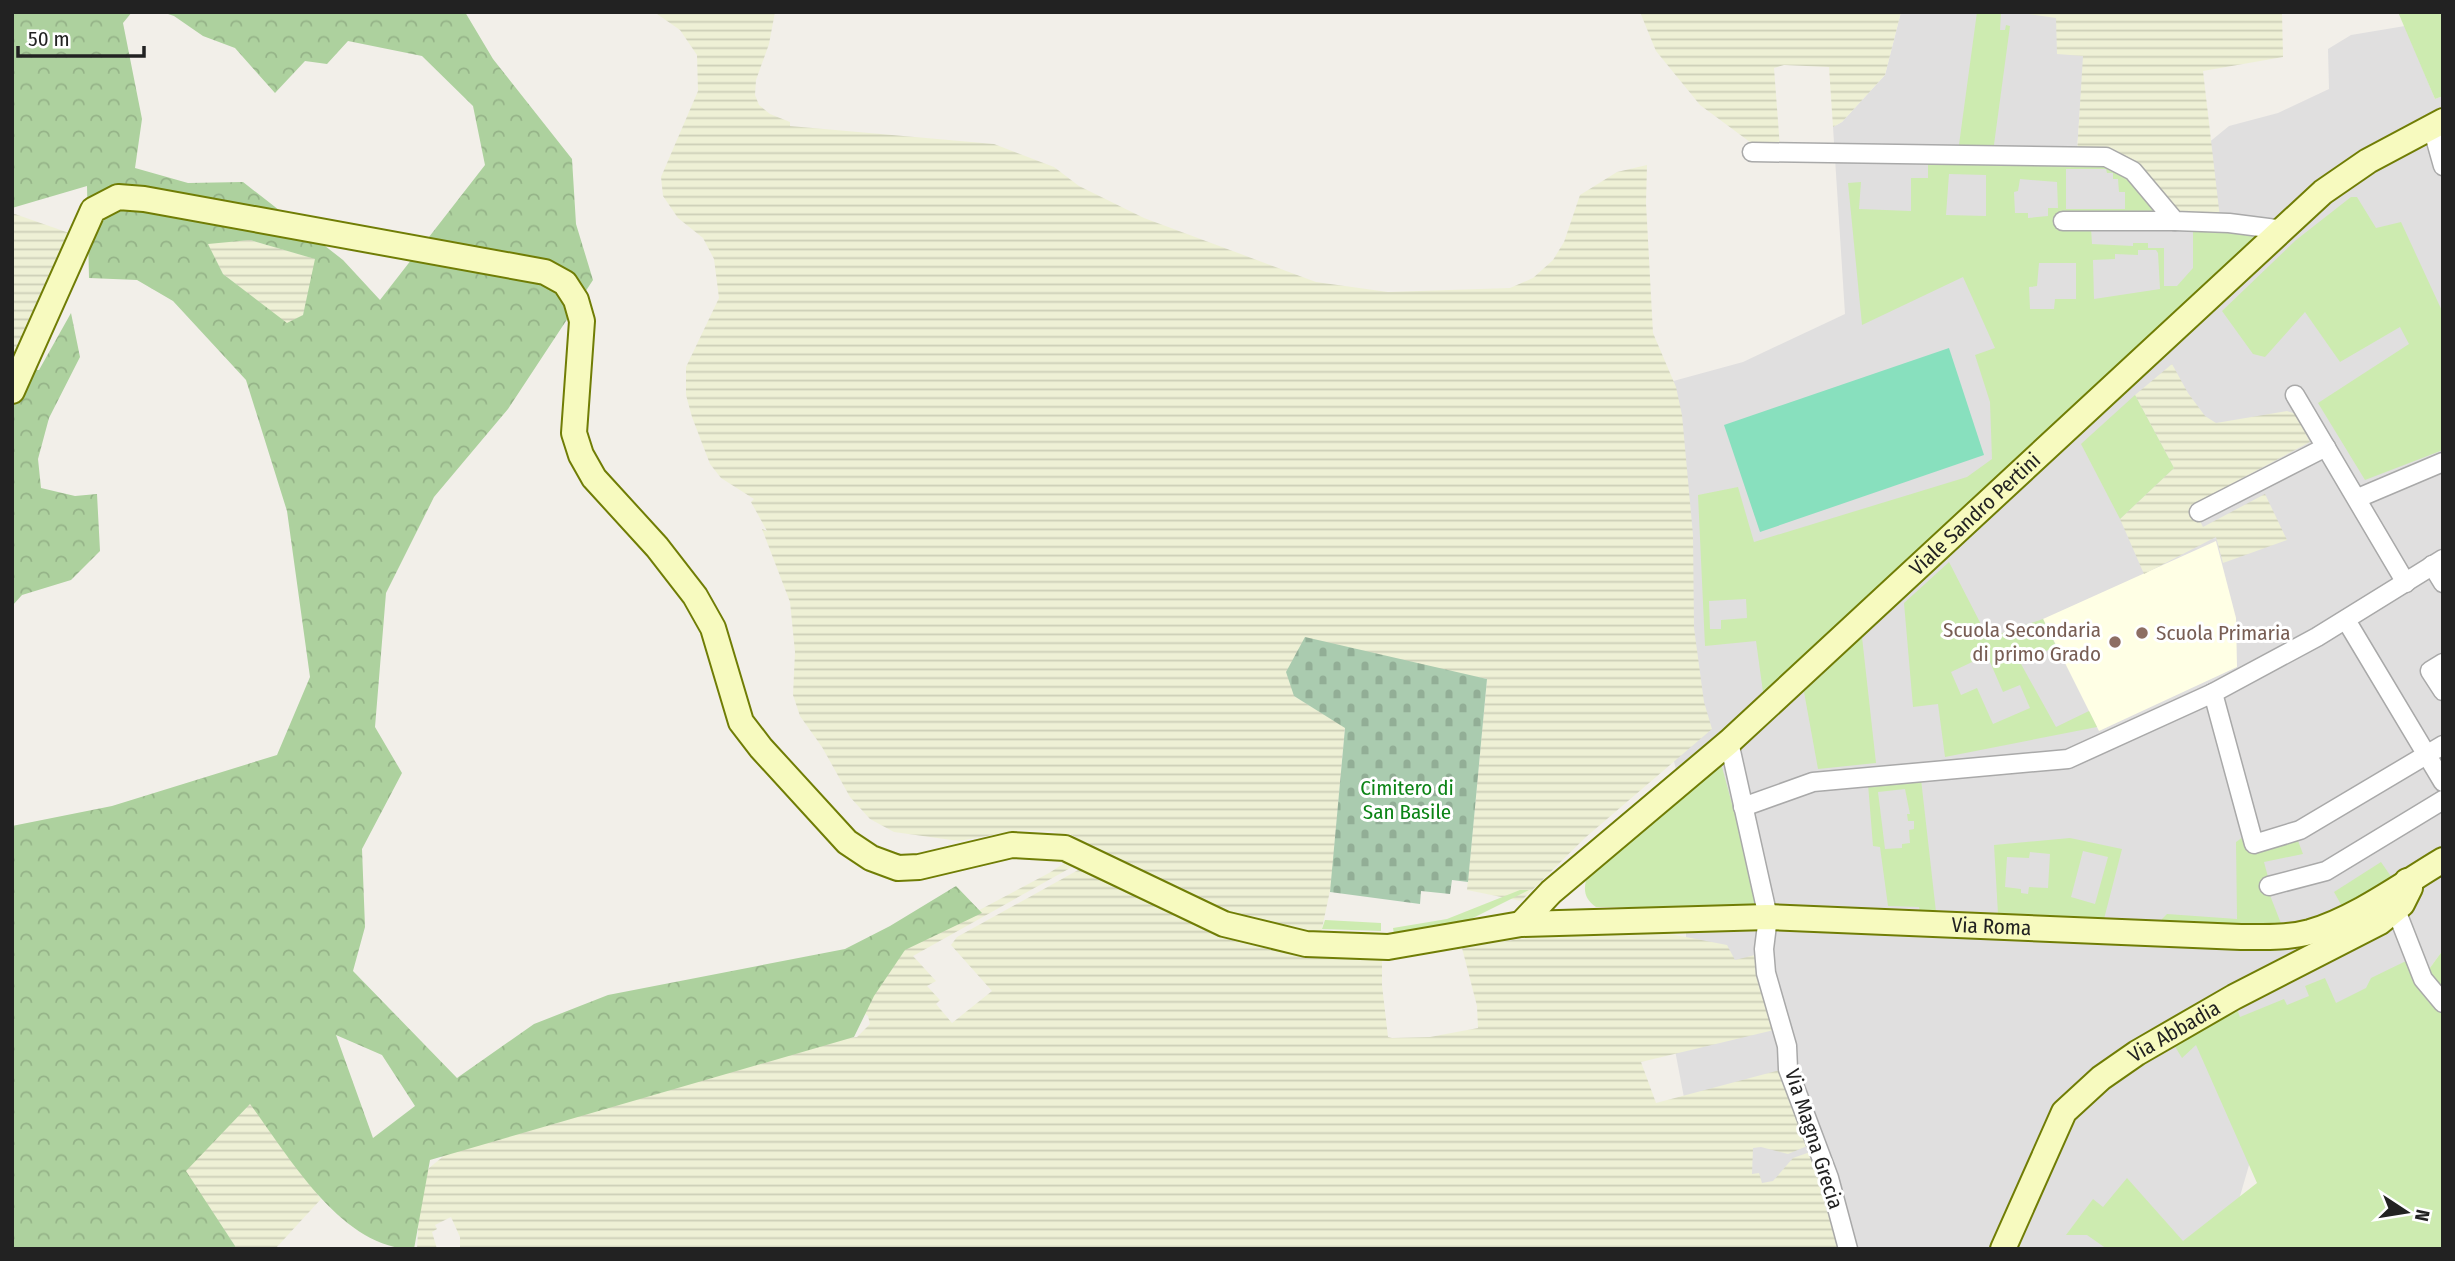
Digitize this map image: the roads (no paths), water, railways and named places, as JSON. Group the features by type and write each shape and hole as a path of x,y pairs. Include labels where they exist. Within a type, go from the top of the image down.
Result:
{"street":[{"path":"2437,124 2443,166"},
{"name":"Viale Sandro Pertini","path":"1521,924 1551,892 1729,742 2323,192 2368,161 2437,124"},
{"path":"1752,152 2106,158 2133,172 2175,221"},
{"name":"Via Roma","path":"12,391 93,210 118,197 144,199 545,272 565,284 576,300 582,321 574,433 581,456 594,478 657,547 695,596 713,628 741,722 761,748 838,833 863,853 898,868 919,867 1012,845 1065,848 1224,924 1306,944 1388,947 1459,938 1521,924 1769,917 2241,937 2287,936 2309,932 2340,920 2443,860"},
{"path":"2063,221 2229,223 2284,230"},
{"path":"2295,396 2358,498 2406,583"},
{"path":"2199,512 2326,447"},
{"path":"2358,498 2443,462"},
{"path":"1743,807 1813,782 2068,759 2213,693 2347,620 2437,562 2443,583"},
{"path":"2347,620 2435,750 2443,782"},
{"path":"2437,667 2443,691"},
{"path":"2213,693 2254,844 2300,830 2435,750"},
{"name":"Via Magna Grecia","path":"1729,742 1769,917 1764,949 1766,973 1787,1046 1788,1069 1829,1178 1848,1249"},
{"path":"2269,886 2326,871 2443,800"},
{"path":"2407,881 2410,888 2396,910 2423,979 2443,1003"},
{"name":"Via Abbadia","path":"2003,1249 2064,1112 2075,1100 2137,1053 2234,997 2380,922 2396,910"}],"place":[{"name":"Scuola Primaria","path":"2142,633"},
{"name":"Scuola Secondaria di primo Grado","path":"2115,642"}],"park label":[{"name":"Cimitero di San Basile","path":"1407,800"}]}
